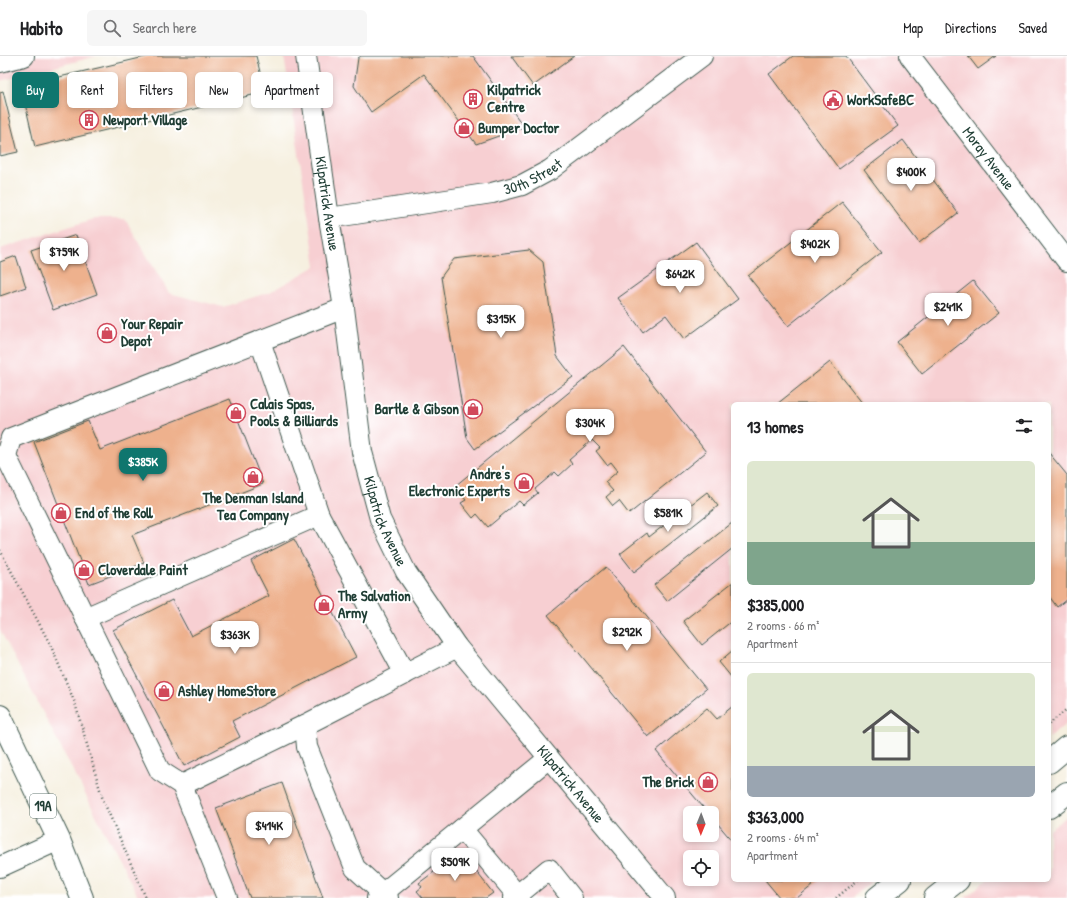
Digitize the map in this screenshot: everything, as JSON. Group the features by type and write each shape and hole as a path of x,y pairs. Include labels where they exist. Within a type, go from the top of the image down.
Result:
{"main road":[{"name":"19A","path":"0,716 59,840 82,898"},
{"path":"1051,760 1067,748"},
{"path":"1051,805 1067,793"},
{"path":"877,898 897,882"},
{"path":"935,898 955,882"}],"street":[{"path":"0,62 24,56"},
{"name":"Kilpatrick Avenue","path":"306,56 329,218 344,308 362,452 380,519 406,572 456,647 662,897"},
{"name":"30th Street","path":"329,218 492,193 522,185 550,170 702,56"},
{"name":"Moray Avenue","path":"910,56 1067,261"},
{"path":"226,898 182,785 160,771 6,456 11,438 344,308"},
{"path":"260,341 319,515 404,674"},
{"path":"85,618 319,515"},
{"path":"182,785 305,725 456,647"},
{"path":"305,725 307,747 355,868 383,896 549,758"},
{"path":"462,829 515,897 549,869 572,898"},
{"path":"0,866 59,840"}],"path":[{"path":"0,550 50,644 75,703 103,800 146,898"},
{"path":"1051,722 1067,709"},
{"path":"836,898 856,882"}],"shaded area":[{"path":"0,56 97,56 35,72 12,72 12,78 0,81"},
{"path":"284,56 1067,56 1067,723 1051,736 1051,402 731,402 731,882 871,882 851,898 139,898 0,630 0,249 93,219 125,219 169,293 223,307 270,292 316,266 292,108 333,108 333,72 286,72"},
{"path":"1067,816 1067,898 965,898 985,882 1051,882 1051,829"}],"building":[{"path":"149,56 256,56 260,72 251,72 251,95 243,97 243,72 195,72 195,108 198,108 35,147 26,108 59,108 59,77 67,75 67,108 118,108 118,72 81,72"},
{"name":"Kilpatrick Centre","path":"361,56 473,56 524,127 476,144 424,74 371,112 354,86 358,58"},
{"path":"511,56 574,56 533,86"},
{"name":"WorkSafeBC","path":"793,56 846,56 898,126 839,169 769,74"},
{"path":"968,56 996,56 978,69"},
{"path":"3,91 18,152 0,156 0,92"},
{"path":"903,140 958,213 919,243 864,170"},
{"path":"842,202 882,252 788,326 748,276"},
{"path":"76,235 97,294 53,310 31,250"},
{"path":"696,242 738,299 684,339 666,315 643,332 618,298"},
{"path":"529,250 543,262 557,356 573,377 475,449 467,438 441,277 454,259"},
{"path":"16,256 26,287 0,296 0,262"},
{"path":"973,281 999,313 922,374 897,342"},
{"path":"624,347 706,452 629,514 619,501 613,506 606,497 613,491 605,482 618,471 611,462 607,465 596,451 600,448 592,440 569,460 572,464 559,476 555,472 535,489 538,493 523,505 519,501 488,527 477,514 473,518 461,503 466,500 455,486"},
{"path":"830,362 861,402 780,402"},
{"path":"230,399 263,484 132,535 144,563 89,584 34,442 88,421 100,450"},
{"path":"1051,455 1067,475 1067,599 1057,607 1051,599"},
{"path":"707,492 718,506 634,572 620,554 647,533 649,537"},
{"path":"731,524 731,550 667,601 654,585"},
{"path":"294,539 356,657 232,721 240,737 184,766 113,630 172,600 191,636 269,596 251,561"},
{"path":"606,567 706,689 648,737 548,615"},
{"path":"731,584 731,622 702,645 683,621"},
{"path":"731,652 731,677 719,662"},
{"name":"The Brick","path":"707,708 717,719 731,708 731,840 719,825 719,806 702,806 656,751"},
{"path":"282,783 323,898 250,898 216,808"},
{"path":"461,852 493,893 486,898 423,898 417,891 422,887 419,883"},
{"path":"767,882 817,882 797,898 780,898"}],"place":[{"name":"Kilpatrick Centre","path":"473,99"},
{"name":"WorkSafeBC","path":"833,100"},
{"name":"Newport Village","path":"89,120"},
{"name":"Bumper Doctor","path":"464,128"},
{"name":"Your Repair Depot","path":"107,333"},
{"name":"Bartle & Gibson","path":"473,409"},
{"name":"Calais Spas, Pools & Billiards","path":"236,413"},
{"name":"The Denman Island Tea Company","path":"253,477"},
{"name":"Andre's Electronic Experts","path":"524,483"},
{"name":"End of the Roll","path":"61,513"},
{"name":"Cloverdale Paint","path":"84,570"},
{"name":"The Salvation Army","path":"324,605"},
{"name":"Ashley HomeStore","path":"164,691"},
{"name":"The Brick","path":"708,782"}]}
